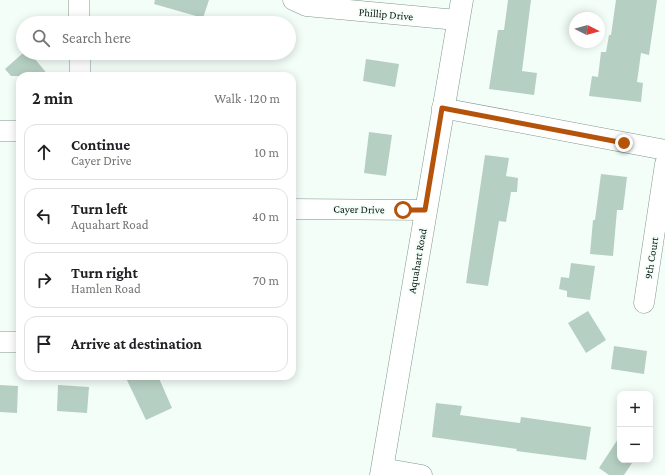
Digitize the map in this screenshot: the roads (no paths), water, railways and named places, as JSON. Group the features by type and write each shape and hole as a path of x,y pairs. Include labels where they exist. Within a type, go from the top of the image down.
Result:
{"street":[{"path":"79,0 79,16"},
{"name":"Phillip Drive","path":"292,0 306,6 460,10"},
{"name":"Aquahart Road","path":"381,471 460,10"},
{"path":"80,60 80,72"},
{"path":"442,108 665,150"},
{"path":"0,131 16,131"},
{"name":"9th Court","path":"644,303 665,164"},
{"name":"Cayer Drive","path":"296,208 425,210"},
{"path":"0,342 16,342"},
{"path":"381,471 422,475"}]}
